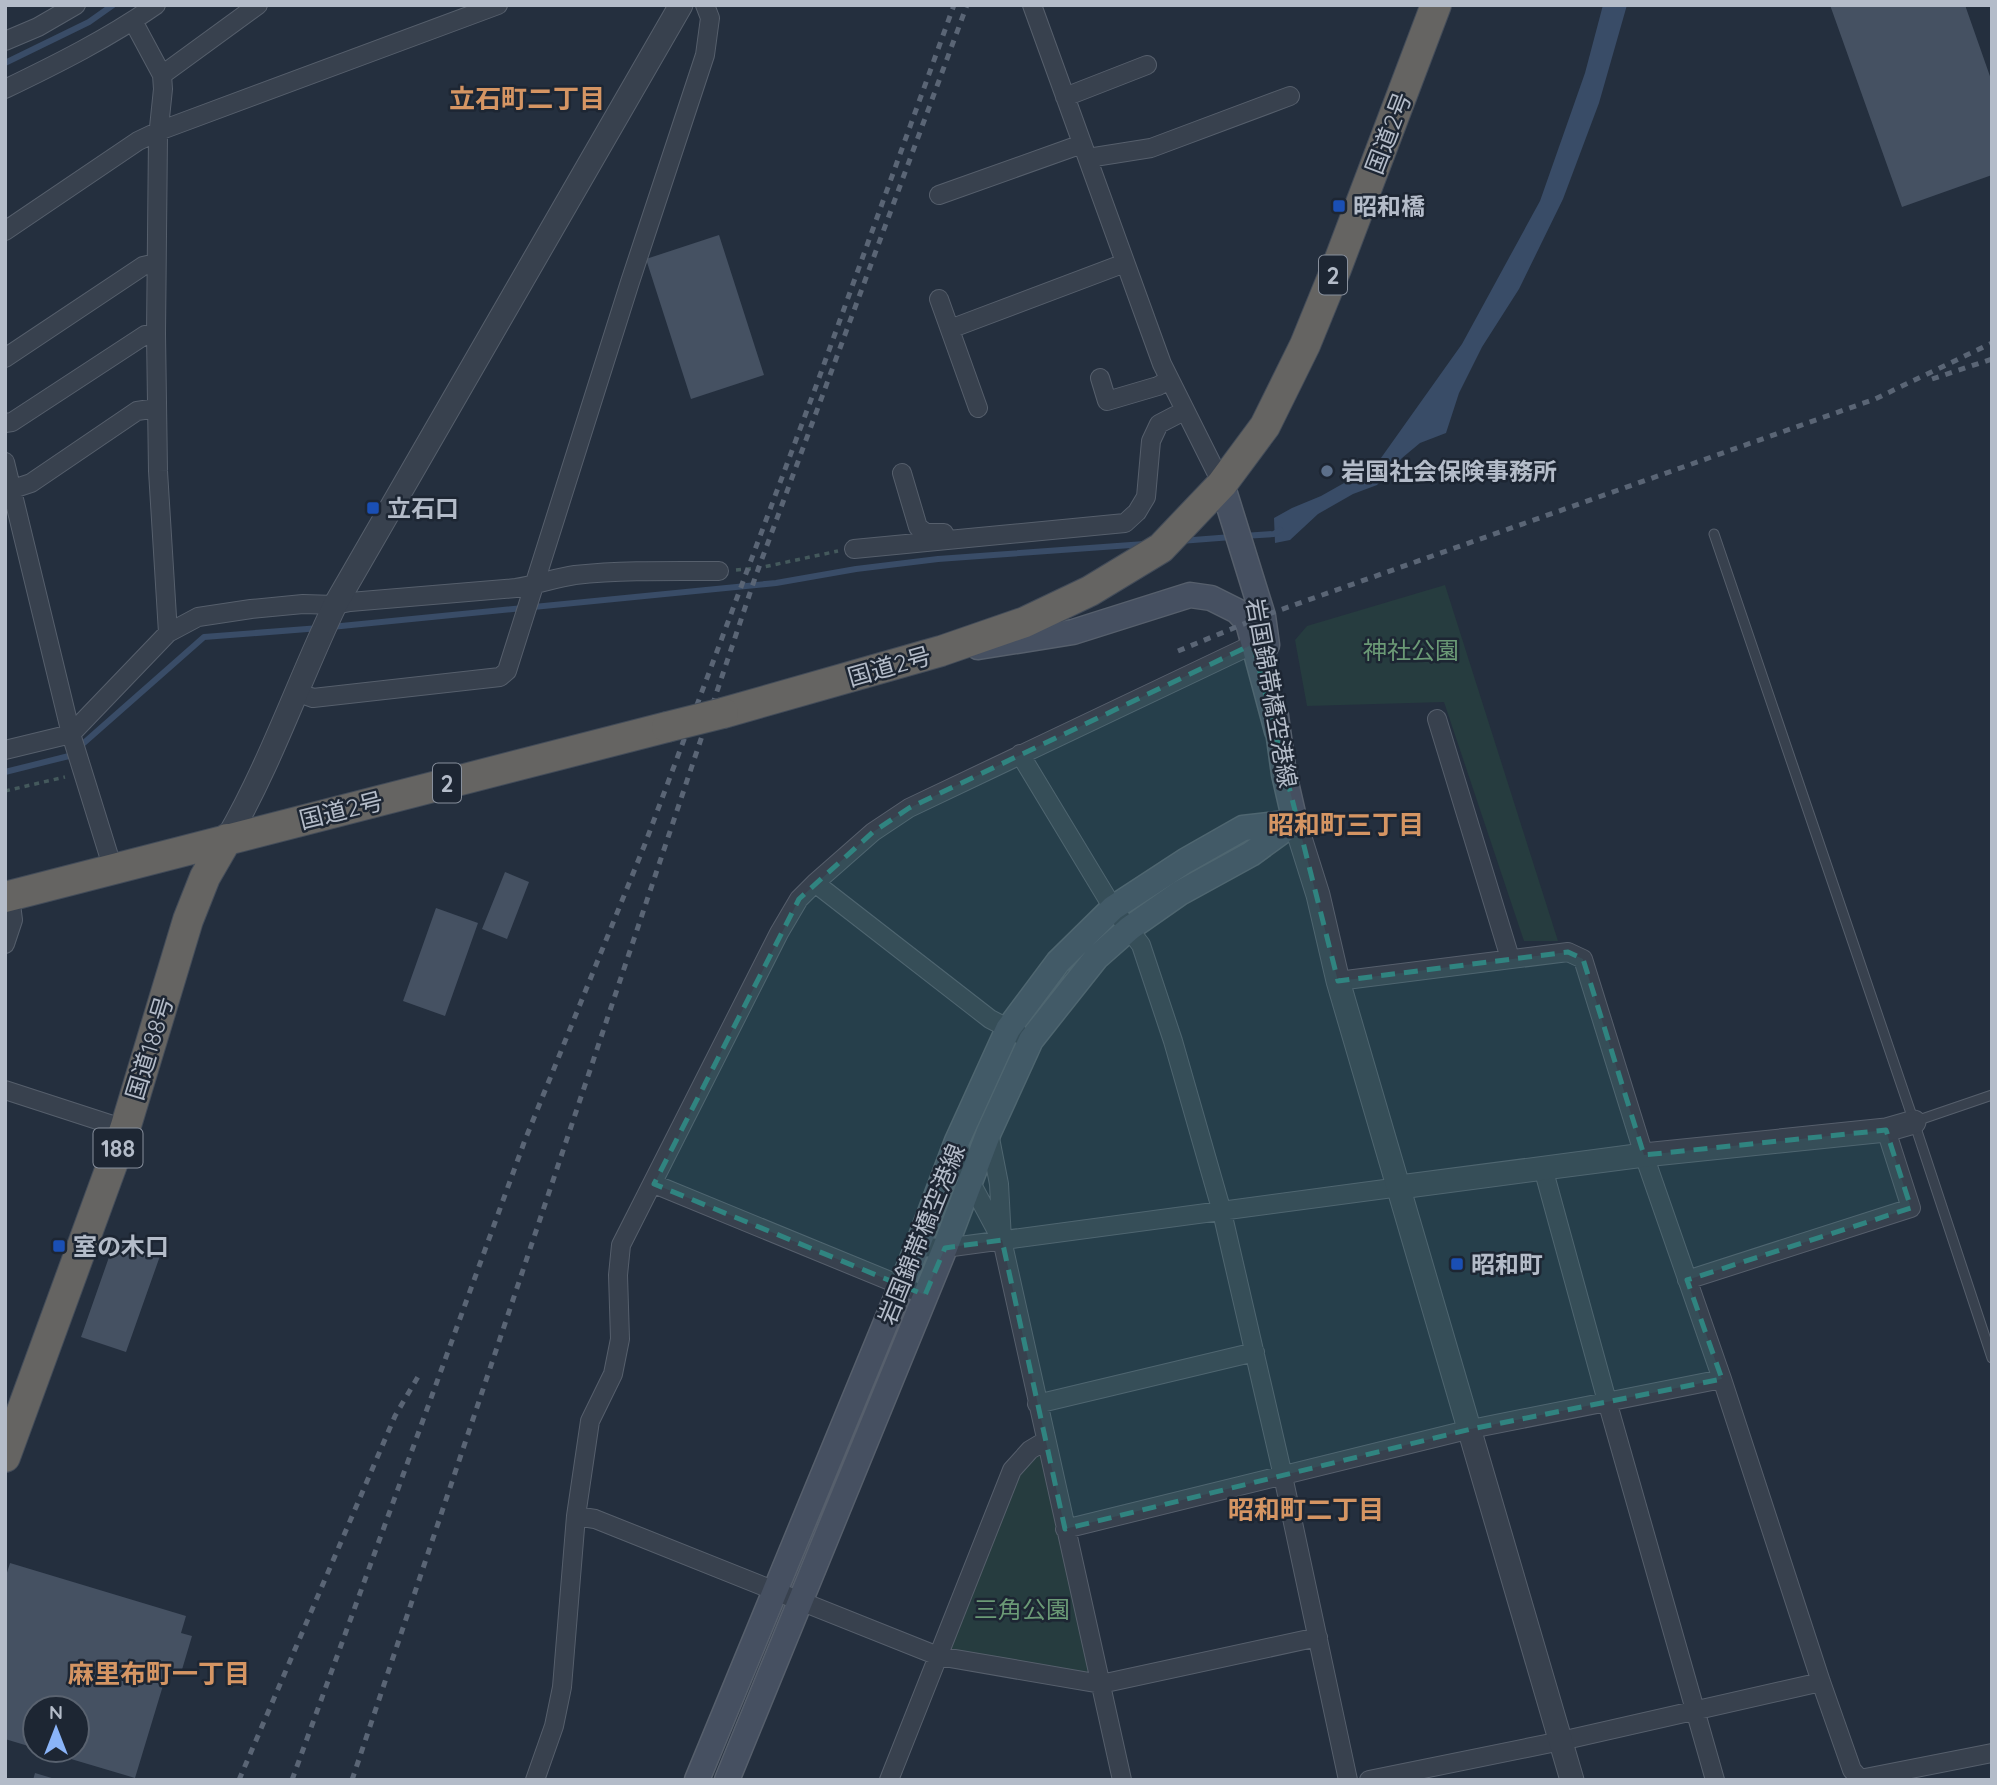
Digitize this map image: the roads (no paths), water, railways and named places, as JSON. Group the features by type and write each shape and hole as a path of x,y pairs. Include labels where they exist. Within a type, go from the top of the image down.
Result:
{"highway":[{"name":"国道2号","path":"7,897 723,713 941,652 1025,622 1090,591 1137,563 1161,548 1222,484 1265,426 1305,345 1344,249 1436,5"},
{"name":"国道188号","path":"5,1457 125,1129 188,920 205,877 227,839"}],"main road":[{"name":"岩国錦帯橋空港線","path":"1222,484 1263,616 1259,640 1295,822"},
{"path":"941,652 1036,640 1073,632 1190,595 1211,598 1237,611 1259,640"},
{"name":"岩国錦帯橋空港線","path":"697,1780 917,1247 957,1141 1008,1028 1058,962 1113,908 1185,861 1243,828 1295,822"},
{"name":"岩国錦帯橋空港線","path":"727,1780 945,1248 989,1132 1031,1040 1096,958 1130,928 1180,893 1251,854 1295,822"}],"street":[{"path":"5,41 76,5"},
{"path":"5,89 59,63 134,21 156,5"},
{"path":"162,75 258,5"},
{"path":"5,231 138,141 159,131 498,5"},
{"path":"227,839 256,788 332,611 681,5"},
{"path":"296,692 313,698 500,677 507,671 705,55 710,18 705,5"},
{"path":"1032,5 1169,380 1222,484"},
{"path":"134,21 162,75 156,334 158,471 168,633"},
{"path":"1065,97 1147,65"},
{"path":"939,195 1085,151 1151,148 1290,96"},
{"path":"5,358 143,266 156,263"},
{"path":"950,329 1125,263"},
{"path":"939,299 978,408"},
{"path":"5,423 12,422 145,335 156,334"},
{"path":"1100,379 1107,401 1158,386 1169,380"},
{"path":"13,489 31,483 137,411 157,408"},
{"path":"854,549 1125,523 1137,512 1146,497 1151,441 1159,424 1184,411"},
{"path":"5,462 72,738 113,869"},
{"path":"902,473 918,527 926,533 967,534 970,537"},
{"path":"5,750 72,738 168,633 198,617 303,604 332,611 351,601 531,592 552,579 633,570 719,572"},
{"path":"541,1778 562,1686 576,1516 590,1421 613,1374 620,1339 618,1275 621,1245 779,933 799,899 873,832 909,808 1259,640"},
{"path":"1437,719 1510,958"},
{"path":"1020,754 1113,908 1141,945 1173,1041 1222,1212 1283,1476 1348,1780"},
{"path":"1295,822 1318,895 1338,981 1572,1780"},
{"path":"815,883 990,1019 1031,1040"},
{"path":"5,944 13,920 7,897"},
{"path":"1338,981 1568,952 1583,959 1644,1155 1722,1378 1852,1770 1861,1779 1992,1753"},
{"path":"5,1090 125,1129"},
{"path":"917,1247 945,1248 1644,1155 1886,1130 1914,1122"},
{"path":"1687,1280 1912,1208 1886,1130"},
{"path":"989,1132 999,1184 1002,1240 1122,1780"},
{"path":"957,1141 970,1181 1002,1240"},
{"path":"1543,1168 1606,1401 1715,1780"},
{"path":"654,1184 925,1295"},
{"path":"1037,1404 1255,1352"},
{"path":"1065,1529 1471,1429 1722,1378"},
{"path":"889,1780 1012,1470 1030,1450 1045,1441"},
{"path":"576,1516 595,1519 938,1656 1101,1684 1318,1637"},
{"path":"1369,1780 1561,1741 1821,1682"}],"lane":[{"path":"1714,534 1989,1338 1992,1358"},
{"path":"1914,1122 1992,1095"}],"water":[{"path":"1603,5 1627,5 1599,103 1563,199 1519,289 1482,347 1459,393 1446,433 1420,443 1377,485 1353,494 1318,514 1290,540 1275,543 1274,518 1321,496 1376,465 1462,344 1540,201 1585,73"}],"waterway":[{"path":"5,63 89,22 113,5"},
{"path":"1243,536 1274,534 1280,530"},
{"path":"1180,541 1232,537"},
{"path":"331,627 776,583 856,569 938,559 1145,544"},
{"path":"5,772 69,756 204,637 320,628"}],"railway":[{"path":"292,1780 525,1140 645,844 815,389 954,5"},
{"path":"352,1780 756,575 967,5"},
{"path":"1178,651 1263,616 1875,399 1992,343"},
{"path":"1932,379 1992,359"},
{"path":"239,1780 395,1416 419,1375"}],"place":[{"name":"昭和橋","path":"1339,206"},
{"name":"岩国社会保険事務所","path":"1327,471"},
{"name":"立石口","path":"373,508"},
{"name":"室の木口","path":"59,1246"},
{"name":"昭和町","path":"1457,1264"}],"district":[{"name":"立石町二丁目","path":"527,98"},
{"name":"昭和町三丁目","path":"1346,824"},
{"name":"昭和町二丁目","path":"1306,1509"},
{"name":"麻里布町一丁目","path":"159,1673"}],"park label":[{"name":"神社公園","path":"1411,650"},
{"name":"三角公園","path":"1022,1609"}]}
